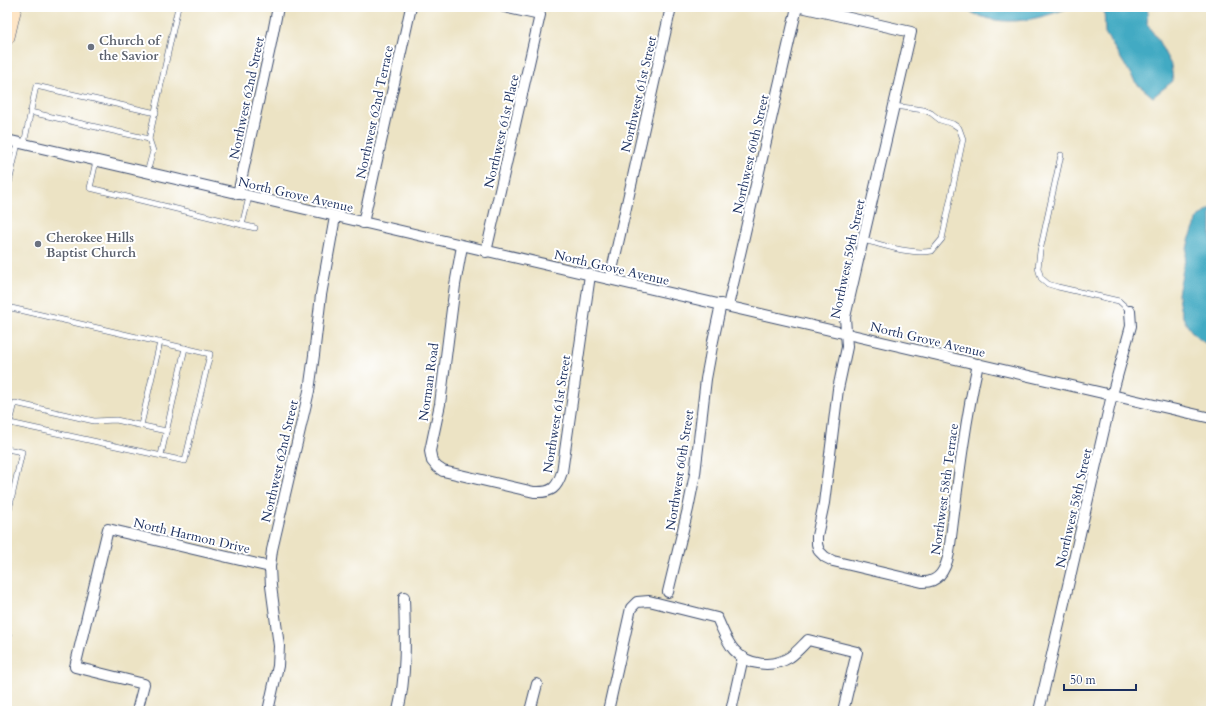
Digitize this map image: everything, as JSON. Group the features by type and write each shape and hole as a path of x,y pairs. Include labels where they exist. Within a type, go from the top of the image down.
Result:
{"main road":[{"path":"7,37 14,7"}],"street":[{"name":"Northwest 62nd Street","path":"238,194 272,41 278,7"},
{"name":"Northwest 62nd Terrace","path":"363,223 411,7"},
{"name":"Northwest 61st Place","path":"486,252 540,15 504,7"},
{"name":"Northwest 61st Street","path":"610,279 671,7"},
{"name":"Northwest 60th Street","path":"668,592 695,474 706,379 713,341 724,305 797,7"},
{"name":"Northwest 59th Street","path":"801,7 911,32 845,317 847,347 838,390 824,503 816,544 819,551 825,557 833,561 876,571"},
{"name":"North Grove Avenue","path":"7,140 486,252 724,305 1211,418"},
{"name":"Northwest 62nd Street","path":"268,711 278,666 279,646 270,566 272,550 309,391 320,295 335,217"},
{"name":"Norman Road","path":"462,246 455,285 440,404 430,451 432,460 437,467 443,471 489,482"},
{"name":"Northwest 61st Street","path":"489,482 545,493 554,488 559,481 562,472 590,275"},
{"name":"Northwest 58th Street","path":"1039,711 1112,395 1131,326 1130,312"},
{"name":"Northwest 58th Terrace","path":"876,571 930,582 935,580 943,570 949,553 965,432 978,364"},
{"name":"North Harmon Drive","path":"137,711 144,684 75,667 108,530 270,566"},
{"path":"398,711 402,694 404,668 404,597"},
{"path":"608,711 632,608 637,602 649,601 718,618 733,650 756,663 766,665 777,663 789,658 808,640 857,652 843,711"},
{"path":"731,711 743,657"},
{"path":"530,711 537,684"}],"lane":[{"path":"147,173 153,151 149,139 156,113 178,7"},
{"path":"7,192 36,86 156,113"},
{"path":"863,240 921,253 932,251 942,239 963,139 959,128 924,110 894,106"},
{"path":"30,112 149,139"},
{"path":"1061,155 1040,251 1038,268 1041,278 1048,284 1058,287 1119,301 1130,312"},
{"path":"96,161 90,188 255,228"},
{"path":"242,225 249,197"},
{"path":"7,307 210,354 185,461 10,422 15,403 94,421 116,420 166,431"},
{"path":"141,425 160,342"},
{"path":"160,455 185,348"},
{"path":"7,408 13,410"},
{"path":"7,449 22,452 7,520"},
{"path":"7,635 9,636 7,644"}],"water":[{"path":"962,7 1071,7 1030,19 1002,21 989,19"},
{"path":"1104,7 1148,7 1147,24 1158,40 1171,65 1173,81 1153,97 1136,83 1105,33"},
{"path":"1211,208 1211,346 1197,337 1187,325 1183,318 1178,294 1189,240 1196,220"}],"place":[{"name":"Church of the Savior","path":"91,47"},
{"name":"Cherokee Hills Baptist Church","path":"38,244"}]}
